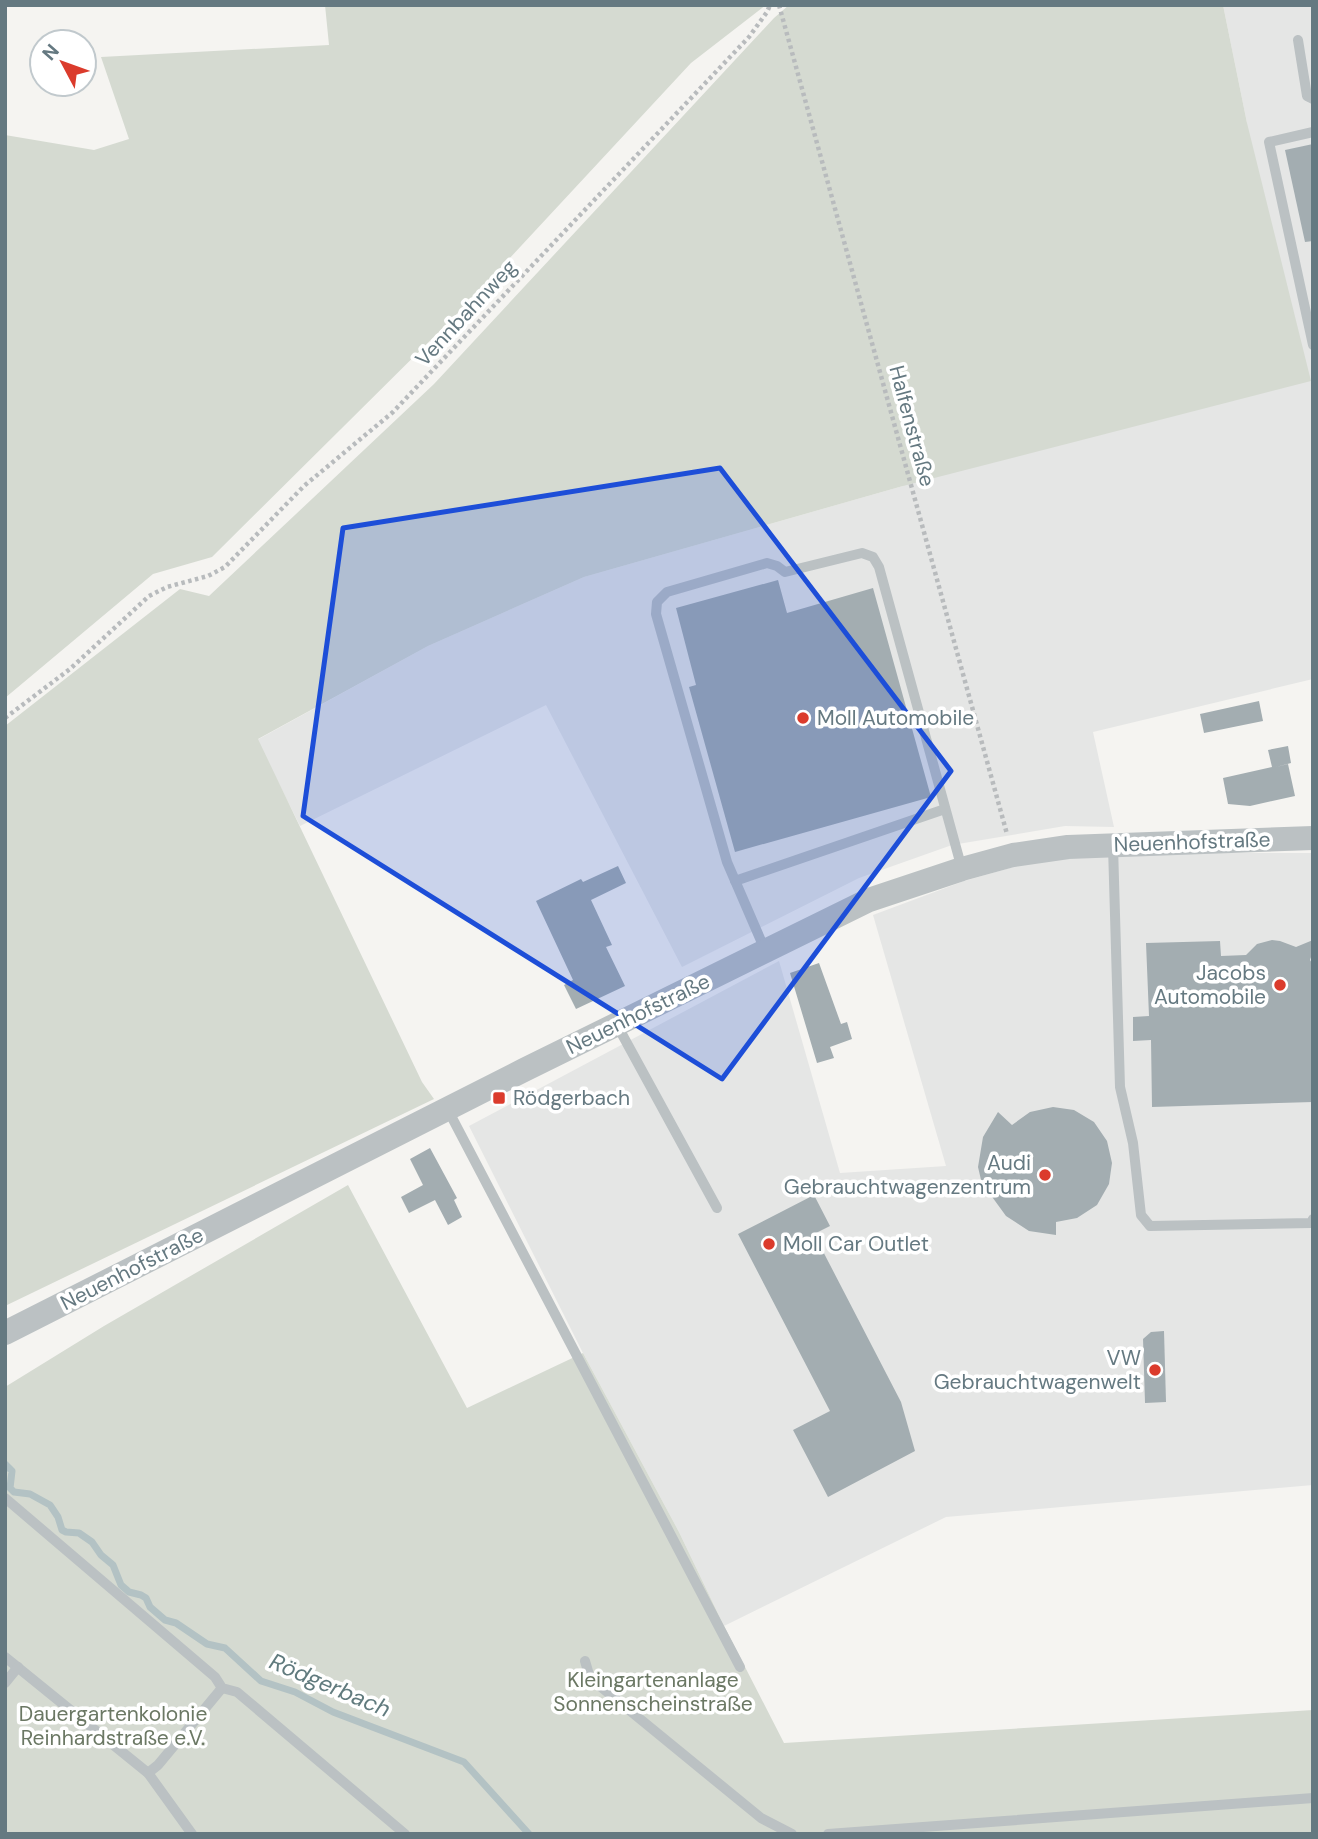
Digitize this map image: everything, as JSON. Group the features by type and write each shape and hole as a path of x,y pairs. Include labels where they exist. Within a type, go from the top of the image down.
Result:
{"street":[{"name":"Neuenhofstraße","path":"5,1333 869,900 1013,855 1068,846 1313,838"}],"lane":[{"path":"1298,40 1307,96 1313,99"},
{"path":"1313,132 1269,142 1313,345"},
{"path":"765,951 724,852 656,614 657,602 667,592 767,563 785,572 862,553 873,557 879,567 962,869"},
{"path":"736,881 945,809"},
{"path":"1113,845 1120,1087 1133,1143 1141,1215 1150,1226 1311,1223 1313,1219"},
{"path":"617,1024 717,1208"},
{"path":"447,1110 740,1667"},
{"path":"5,1498 215,1677 222,1688 237,1692 405,1834"},
{"path":"5,1657 148,1773 192,1834"},
{"path":"585,1661 590,1678 761,1818 792,1834"},
{"path":"5,1683 18,1667"},
{"path":"148,1773 158,1765 222,1688"},
{"path":"828,1834 1313,1798"}],"path":[{"name":"Vennbahnweg","path":"5,718 70,669 149,596 167,587 208,576 225,567 304,486 394,412 749,37 769,5"},
{"name":"Halfenstraße","path":"779,5 1013,855"}],"highlighted area":[{"path":"720,468 951,771 722,1079 303,816 343,528"}],"shaded area":[{"path":"1223,5 1313,5 1313,679 1093,732 1114,827 1065,826 952,845 859,878 682,967 546,705 300,826 257,740 428,646 584,577 903,486 1247,123"},
{"path":"1116,853 1313,853 1313,1485 946,1517 724,1626 679,1532 583,1353 469,1126 779,961 840,1173 946,1166 873,915 964,881 1028,863"}],"green space":[{"path":"325,5 766,5 691,63 469,302 212,557 153,574 5,698 5,135 94,150 129,139 101,57 329,45"},
{"path":"789,5 1223,5 1247,123 1311,381 903,486 584,577 428,646 258,739 422,1082 434,1099 5,1306 5,726 180,589 209,596 434,384"},
{"path":"348,1185 467,1408 583,1353 679,1532 784,1743 1313,1710 1313,1834 5,1834 5,1387 104,1326"}],"building":[{"path":"1313,144 1313,241 1305,242 1285,150"},
{"name":"Moll Automobile","path":"778,580 787,613 873,588 931,797 735,852 689,687 696,685 676,608"},
{"path":"1259,701 1263,721 1204,733 1200,714"},
{"path":"1288,746 1291,763 1276,767 1288,764 1295,796 1250,806 1228,804 1223,778 1272,767 1268,750"},
{"path":"618,866 626,883 591,900 612,945 606,947 625,986 576,1009 564,985 573,980 536,901 581,879 583,882"},
{"path":"1272,940 1296,947 1313,940 1310,960 1313,965 1313,1102 1152,1107 1151,1040 1133,1041 1133,1017 1149,1016 1146,943 1220,941 1221,956 1246,955 1257,944"},
{"path":"819,963 841,1024 847,1022 852,1039 830,1047 834,1058 817,1063 790,973"},
{"name":"Audi Gebrauchtwagenzentrum","path":"1053,1107 1074,1110 1094,1122 1107,1141 1112,1163 1109,1184 1097,1205 1077,1218 1056,1222 1056,1235 1029,1231 1006,1216 990,1194 985,1197 978,1167 983,1137 998,1112 1012,1125 1030,1112"},
{"path":"430,1148 457,1198 454,1200 462,1217 448,1225 435,1200 409,1213 401,1197 423,1185 410,1159"},
{"path":"814,1195 830,1226 814,1234 901,1402 915,1451 828,1497 793,1430 830,1411 738,1234"},
{"name":"VW Gebrauchtwagenwelt","path":"1164,1331 1166,1402 1145,1403 1143,1339 1151,1332"}],"waterway":[{"name":"Rödgerbach","path":"5,1464 12,1471 10,1488 14,1492 30,1494 50,1505 62,1530 79,1533 92,1542 101,1555 113,1565 121,1585 129,1592 146,1598 150,1607 165,1620 176,1623 207,1644 225,1648 261,1681 295,1692 333,1712 464,1762 529,1834"}],"place":[{"name":"Moll Automobile","path":"803,718"},
{"name":"Jacobs Automobile","path":"1280,985"},
{"name":"Rödgerbach","path":"499,1098"},
{"name":"Audi Gebrauchtwagenzentrum","path":"1045,1175"},
{"name":"Moll Car Outlet","path":"769,1244"},
{"name":"VW Gebrauchtwagenwelt","path":"1155,1370"}],"park label":[{"name":"Kleingartenanlage Sonnenscheinstraße","path":"653,1692"},
{"name":"Dauergartenkolonie Reinhardstraße e.V.","path":"113,1726"}]}
